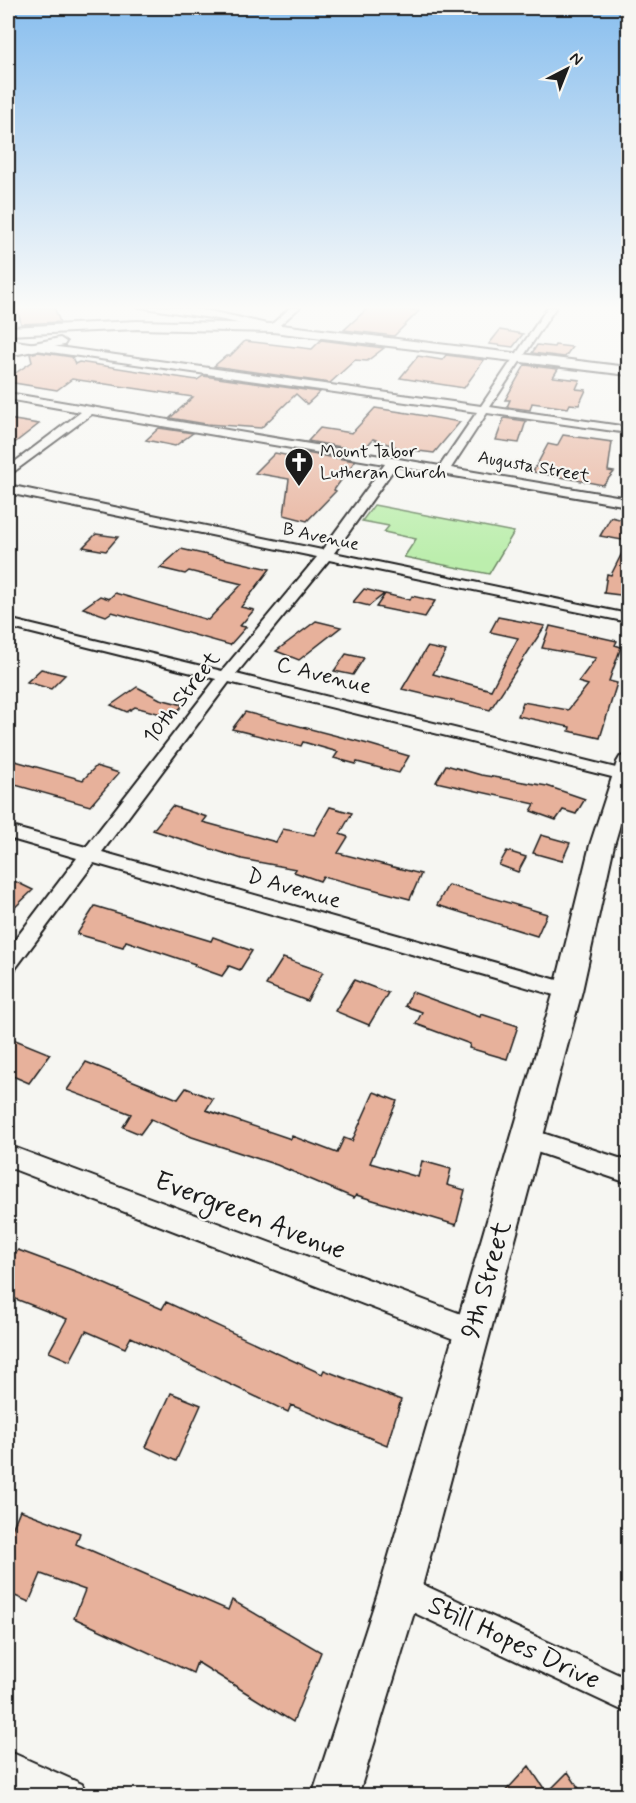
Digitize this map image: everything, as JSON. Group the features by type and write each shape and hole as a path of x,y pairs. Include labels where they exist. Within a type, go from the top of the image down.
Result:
{"main road":[{"name":"9th Street","path":"335,1796 400,1590 568,991 603,844 627,771"}],"street":[{"path":"355,391 628,430"},
{"path":"444,469 494,391"},
{"name":"Augusta Street","path":"8,396 628,502"},
{"path":"8,472 90,410"},
{"name":"10th Street","path":"8,963 227,675 325,556 393,461"},
{"name":"B Avenue","path":"8,489 628,618"},
{"name":"C Avenue","path":"8,623 157,661 227,675 627,771"},
{"name":"D Avenue","path":"8,832 568,991"},
{"path":"527,1139 628,1172"},
{"name":"Evergreen Avenue","path":"8,1156 472,1332"},
{"name":"Still Hopes Drive","path":"400,1590 628,1696"},
{"path":"8,1768 70,1796"}],"green space":[{"path":"374,505 514,532 489,574 404,557 416,539 384,532 389,526 362,521"}],"building":[{"path":"154,391 320,392 307,404 296,394 261,428 206,424 170,418 193,397"},
{"path":"510,391 585,391 579,405 570,404 568,408 532,403 530,410 507,407 510,400 505,400"},
{"path":"375,408 460,422 434,453 402,449 373,439 363,451 308,441 320,428 352,433"},
{"path":"504,418 526,421 519,443 496,440"},
{"path":"8,419 39,424 8,448"},
{"path":"159,428 193,433 175,446 146,440"},
{"path":"563,435 612,442 608,471 614,472 603,485 533,472 548,444 557,446"},
{"name":"Mount Tabor Lutheran Church","path":"299,452 355,461 334,490 336,491 307,521 284,515 289,479 255,473 275,453 295,457"},
{"path":"611,517 628,521 628,541 600,536"},
{"path":"96,534 118,537 106,551 83,547"},
{"path":"628,541 628,596 604,593 607,574 611,575"},
{"path":"181,549 270,569 241,607 254,610 240,626 246,627 230,645 112,612 106,616 83,608 100,596 109,599 115,593 208,620 242,584 189,571 185,574 160,568"},
{"path":"364,589 384,594 369,606 353,602"},
{"path":"385,594 410,600 412,596 435,601 425,617 376,607"},
{"path":"498,617 545,626 490,710 402,689 427,647 446,651 433,674 491,690 518,638 490,632"},
{"path":"316,621 341,627 299,660 276,651"},
{"path":"550,626 617,641 615,645 621,647 609,681 617,683 600,738 569,731 570,727 518,716 523,702 568,710 588,685 578,682 596,658 542,648"},
{"path":"346,654 364,658 353,675 334,671"},
{"path":"41,669 65,675 51,689 27,682"},
{"path":"137,687 160,699 183,705 172,717 135,707 127,712 111,705"},
{"path":"245,712 409,756 399,773 357,762 356,764 334,758 338,752 303,742 301,746 232,729"},
{"path":"8,759 83,780 96,766 119,773 90,806 8,783"},
{"path":"446,765 481,775 547,786 585,799 576,814 563,810 556,820 531,811 535,804 436,782"},
{"path":"172,806 207,817 203,822 276,842 283,829 314,835 330,807 352,813 340,834 348,837 338,853 421,874 410,899 323,876 320,881 294,872 296,869 242,859 153,830"},
{"path":"541,835 570,843 562,861 533,853"},
{"path":"507,851 526,857 518,872 499,865"},
{"path":"8,878 33,890 8,914"},
{"path":"448,885 547,914 537,936 437,905"},
{"path":"95,906 211,941 213,937 252,951 240,970 229,966 222,976 194,966 195,964 126,941 123,947 77,934"},
{"path":"283,958 323,972 307,1001 266,985"},
{"path":"354,980 388,993 369,1025 335,1011"},
{"path":"412,992 480,1017 481,1014 518,1026 507,1059 469,1048 470,1044 416,1024 422,1012 405,1006"},
{"path":"8,1037 50,1054 29,1083 8,1074"},
{"path":"86,1062 178,1099 186,1088 213,1099 206,1110 291,1139 292,1136 337,1153 344,1138 352,1141 374,1092 397,1101 370,1163 418,1177 422,1161 451,1169 447,1185 465,1190 456,1225 356,1195 354,1198 277,1165 192,1137 151,1119 140,1134 123,1127 131,1114 67,1090"},
{"path":"8,1249 16,1253 18,1250 80,1273 162,1309 166,1302 322,1374 324,1370 401,1400 387,1445 291,1405 288,1412 131,1337 125,1348 86,1331 70,1361 49,1352 67,1319 8,1296"},
{"path":"171,1393 201,1405 176,1461 146,1447"},
{"path":"20,1510 80,1533 76,1544 228,1610 232,1600 321,1652 293,1722 197,1662 193,1673 74,1618 85,1590 41,1574 29,1602 8,1593 8,1539"},
{"path":"529,1766 547,1793 568,1772 584,1796 501,1796"}],"place":[{"name":"Mount Tabor Lutheran Church","path":"299,488"}]}
